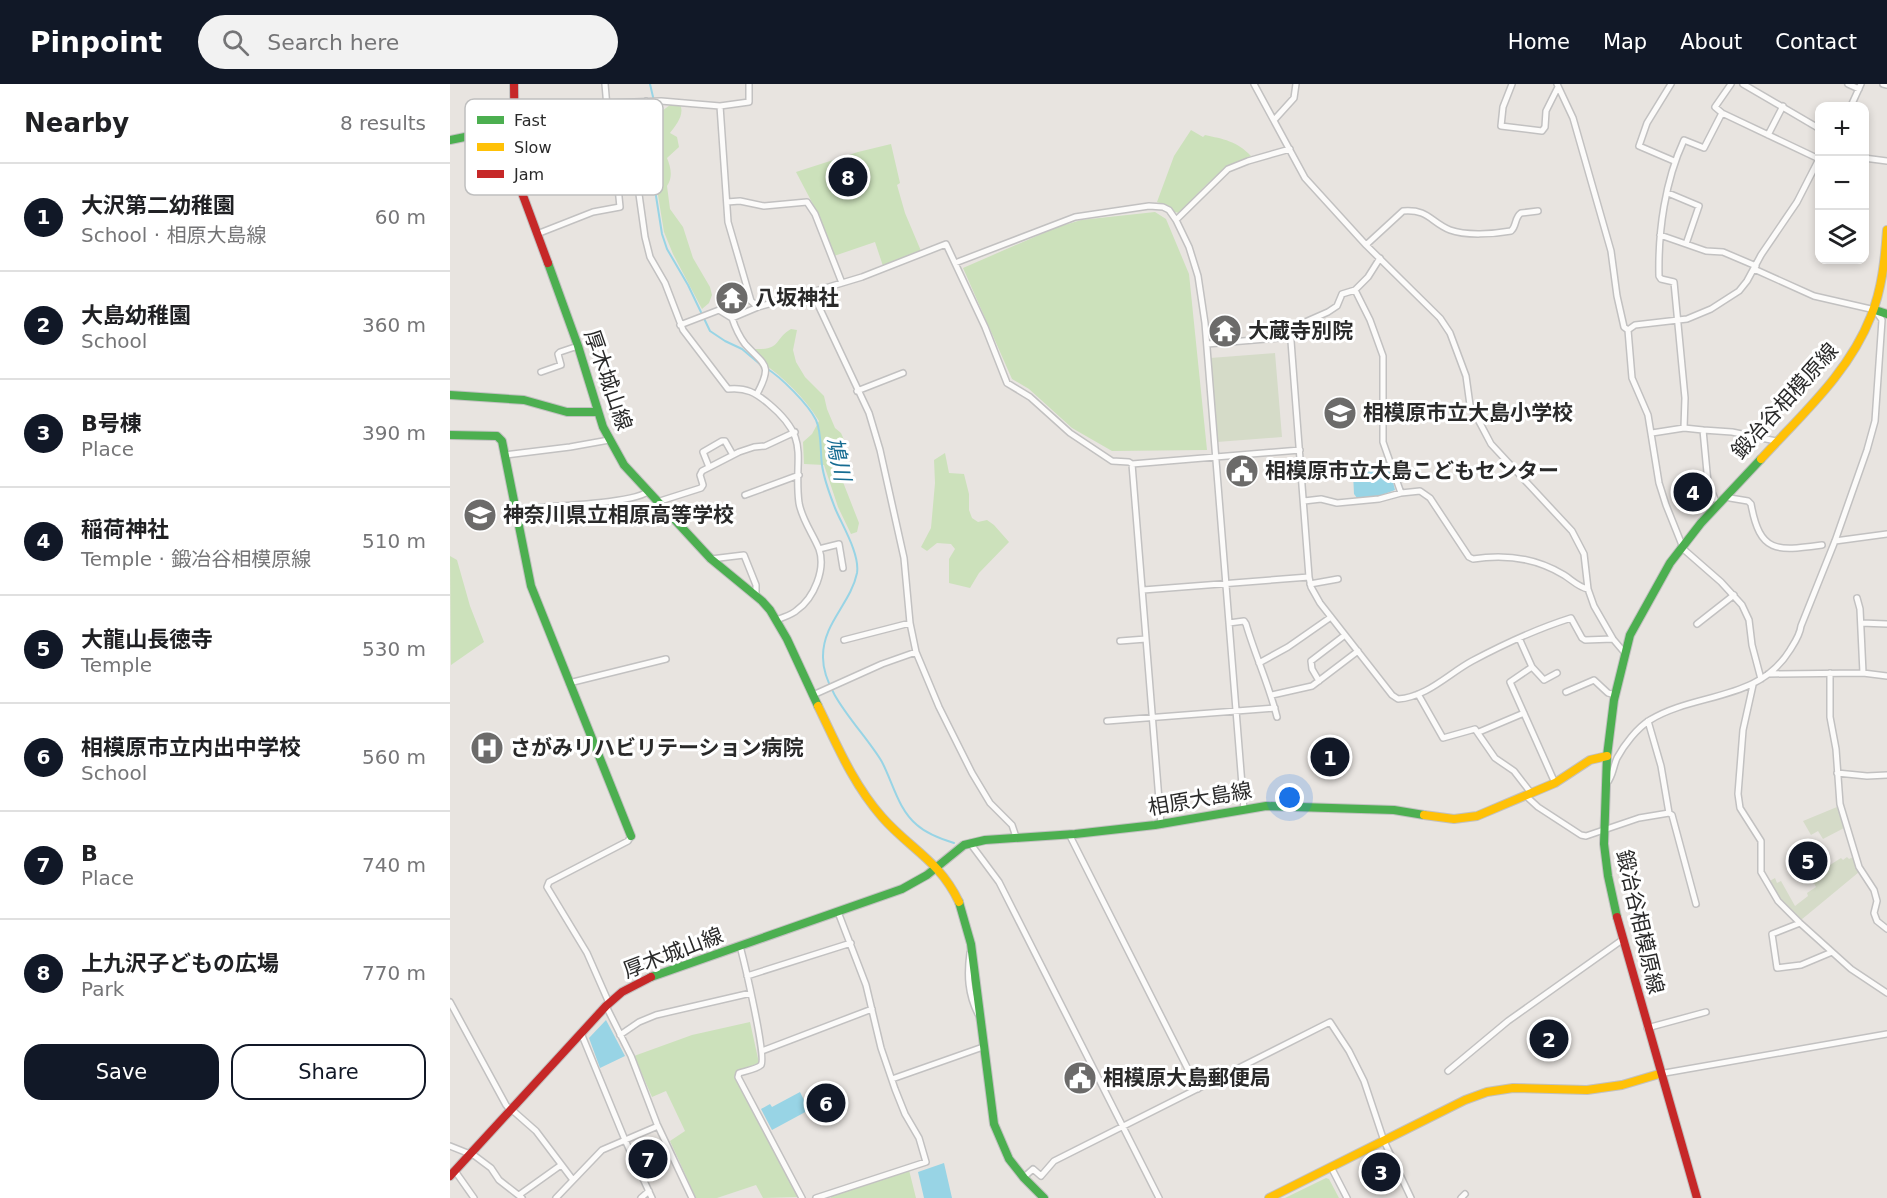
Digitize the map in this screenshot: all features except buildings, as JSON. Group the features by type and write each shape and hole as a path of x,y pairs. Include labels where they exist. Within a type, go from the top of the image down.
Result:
{"main road":[{"name":"厚木城山線","path":"514,84 514,99"},
{"path":"450,140 465,137"},
{"name":"厚木城山線","path":"523,195 578,346 597,412 609,440 624,465 711,560 756,596 777,620 847,766 865,795 893,829 945,875 958,900 971,944 996,1132 1008,1158 1023,1178 1044,1198"},
{"name":"鍛冶谷相模原線","path":"1697,1198 1659,1074 1622,940 1608,876 1604,830 1607,756 1624,652 1638,618 1682,546 1847,362 1859,344 1875,310 1885,263 1887,230"},
{"path":"1875,310 1887,314"},
{"path":"450,395 524,400 567,412 597,412"},
{"path":"450,435 497,435 502,441 531,586 631,836"},
{"name":"相原大島線","path":"937,867 956,850 970,843 1161,825 1266,806 1394,810 1464,819 1477,816 1555,783 1590,758 1607,756"},
{"name":"厚木城山線","path":"452,1174 607,1005 622,992 639,982 911,885 937,867"},
{"path":"1274,1197 1465,1100 1487,1092 1526,1087 1587,1090 1622,1085 1659,1074"}],"street":[{"path":"605,84 606,99"},
{"path":"663,101 720,106 749,102 749,84"},
{"path":"1254,84 1305,178 1366,245 1440,318 1450,333 1466,376 1470,405 1491,444 1572,531 1584,554 1587,589 1613,639 1624,652"},
{"path":"1275,119 1294,98 1296,84"},
{"path":"1512,84 1503,107 1501,126 1542,131 1545,127 1546,111 1557,86"},
{"path":"1671,84 1647,123 1639,146 1674,161"},
{"path":"1731,84 1715,107 1722,113 1815,156"},
{"path":"1743,84 1815,126"},
{"path":"1848,84 1860,87 1853,102"},
{"path":"1557,86 1573,118 1611,251 1621,316 1628,330 1632,378 1648,415 1659,483 1669,514 1682,546 1742,605 1749,620 1752,645 1761,679"},
{"path":"720,106 728,222 751,301 758,307"},
{"path":"1768,135 1783,106"},
{"path":"1684,428 1685,398 1674,282 1661,279 1659,276 1660,235 1674,161 1684,140 1704,148 1722,113"},
{"path":"1176,220 1228,169 1290,149"},
{"path":"1869,159 1887,161"},
{"path":"1628,330 1635,325 1687,319 1702,314 1731,297 1747,281 1797,202 1815,166"},
{"path":"1668,193 1699,206 1686,244"},
{"path":"537,234 593,212 620,207 619,195"},
{"path":"639,195 650,257 665,283 680,325 728,388 741,388 757,394 782,416 795,432 800,453 798,476 800,507 819,549 822,567 815,587 799,609 777,620"},
{"path":"727,202 740,201 764,206 807,202 815,214 842,283"},
{"path":"955,263 1075,217 1154,206 1168,210 1176,220 1198,276 1207,344 1244,810"},
{"path":"1366,245 1403,211 1422,212 1453,231 1486,234 1511,231 1514,229 1516,218 1521,213 1538,211"},
{"path":"1605,784 1610,779 1617,758 1629,740 1648,721 1681,705 1713,698 1753,685 1787,656 1801,633 1875,421 1882,320 1875,310 1814,296 1723,252 1706,251 1660,235"},
{"path":"732,318 758,307 842,283 946,244 985,327 1007,383 1030,397 1070,433 1112,461 1132,464 1300,450"},
{"path":"1380,258 1368,277 1355,290 1342,294 1337,306 1303,323 1292,325 1290,328 1310,584 1331,617 1395,698 1402,699 1427,691 1470,662 1543,627 1571,618 1585,640 1613,639"},
{"path":"1355,290 1374,329 1383,356 1383,442 1401,493"},
{"path":"812,292 871,419 888,478 904,558 910,623 916,652 939,707 972,773 990,803 1012,825 1016,837"},
{"path":"680,325 721,310 732,318 740,338 764,365 766,372 757,394"},
{"path":"1207,344 1291,337"},
{"path":"541,372 560,366 559,353 578,346"},
{"path":"857,391 903,373"},
{"path":"1879,375 1887,375"},
{"path":"1652,434 1684,428 1732,432 1776,441"},
{"path":"1704,430 1708,483 1715,499"},
{"path":"657,502 701,488 703,485 700,472 709,467 733,455 754,447 765,446 795,432"},
{"path":"505,456 609,440"},
{"path":"709,467 702,452 722,441 725,441 733,455"},
{"path":"1132,464 1161,825"},
{"path":"745,495 798,476"},
{"path":"1304,501 1321,500 1337,503 1379,499 1420,491 1430,498 1454,531 1466,553 1473,559 1496,557 1529,560 1564,575 1578,586 1587,589"},
{"path":"516,510 618,500 647,492"},
{"path":"1730,498 1748,501 1751,504 1758,533 1767,543 1793,549 1822,545"},
{"path":"1835,541 1887,534"},
{"path":"819,549 839,544 843,568"},
{"path":"711,560 744,555 756,585 756,596"},
{"path":"1143,590 1309,577"},
{"path":"1310,584 1338,579"},
{"path":"1698,624 1734,595"},
{"path":"1857,598 1861,623 1863,673"},
{"path":"1259,663 1288,647 1331,617"},
{"path":"1229,623 1244,621 1246,624 1272,695 1277,717"},
{"path":"844,640 910,623"},
{"path":"1861,623 1887,624"},
{"path":"1319,681 1312,669 1311,661 1345,635"},
{"path":"1519,638 1532,667 1544,680 1557,673"},
{"path":"1120,641 1146,639"},
{"path":"1272,695 1306,688 1319,681 1358,651"},
{"path":"813,695 916,652"},
{"path":"569,683 666,659"},
{"path":"1532,667 1510,682 1555,783"},
{"path":"1830,673 1830,717 1840,804 1859,867 1874,890 1877,901 1874,913 1877,921 1887,929"},
{"path":"1768,674 1863,673 1887,676"},
{"path":"1566,692 1594,681 1608,693 1616,695"},
{"path":"1753,685 1743,730 1738,794 1740,808 1761,841 1761,872 1770,890 1800,923 1851,969 1887,993"},
{"path":"1418,694 1443,738 1475,729 1496,758 1514,771 1538,807 1581,836 1639,818 1669,813"},
{"path":"1107,721 1275,708"},
{"path":"1479,732 1524,713"},
{"path":"1648,721 1661,766 1669,813 1672,815 1679,837 1696,904"},
{"path":"1837,774 1887,775"},
{"path":"1069,834 1197,1089"},
{"path":"631,836 628,841 549,882 547,887 586,953 631,1056 658,1126 692,1198"},
{"path":"970,843 999,882 1159,1198"},
{"path":"816,1198 828,1196 926,1162 919,1138 905,1114 881,1048 872,1009 851,943 838,912"},
{"path":"1800,923 1772,934 1777,969 1801,965 1832,952"},
{"path":"1448,1071 1516,1015 1622,940"},
{"path":"747,976 851,943"},
{"path":"741,946 762,1051 761,1065 739,1073 738,1077 802,1198"},
{"path":"620,1035 639,1022 656,1015 751,993"},
{"path":"450,1002 506,1105 536,1131 573,1180"},
{"path":"762,1051 872,1009"},
{"path":"1647,1028 1706,1012"},
{"path":"1023,1178 1032,1169 1041,1176 1053,1162 1330,1022 1349,1051 1364,1081 1384,1141 1412,1198"},
{"path":"581,1033 625,1140 652,1198"},
{"path":"1659,1074 1887,1034"},
{"path":"892,1079 983,1047"},
{"path":"556,1198 602,1150 658,1126"},
{"path":"450,1146 471,1154 491,1168 499,1180 520,1197 561,1166"},
{"path":"1331,1167 1347,1198"},
{"path":"452,1174 474,1198"},
{"path":"641,1198 649,1191"}],"green space":[{"path":"680,104 681,116 670,133 677,137 679,147 667,158 671,172 667,186 670,209 683,227 693,258 710,287 712,295 709,303 702,309 664,232 658,195 663,195 663,110 670,105"},
{"path":"1191,130 1203,137 1205,135 1230,141 1251,156 1229,166 1220,173 1179,213 1157,202 1174,156"},
{"path":"891,144 900,183 897,185 905,213 921,251 883,266 875,242 834,256 816,210 796,172"},
{"path":"1155,212 1166,219 1189,274 1207,450 1112,451 1072,428 1029,389 1012,379 963,268 1055,228 1081,220"},
{"path":"791,329 797,330 793,350 796,362 805,377 824,396 835,428 841,433 848,449 847,463 841,466 843,482 859,523 857,532 851,534 838,507 824,465 804,464 803,442 812,434 819,421 791,386 756,358 754,349 773,346"},
{"path":"1275,353 1282,437 1217,442 1210,358"},
{"path":"945,453 949,473 964,474 972,518 978,522 987,520 1009,542 979,573 970,588 949,583 949,559 955,549 951,544 937,543 927,551 921,547 931,528 935,483 934,460"},
{"path":"450,556 457,560 470,606 484,642 451,665"},
{"path":"1837,807 1844,828 1823,839 1818,831 1811,835 1803,821"},
{"path":"1847,857 1849,859 1853,857 1859,872 1801,920 1777,897 1768,882 1775,878 1777,883 1781,881 1795,906 1816,887 1811,877 1841,858 1843,860"},
{"path":"750,1022 759,1063 736,1072 736,1078 799,1197 763,1198 756,1185 717,1198 696,1198 670,1141 685,1131 666,1091 652,1097 634,1056 692,1035"},
{"path":"909,1170 916,1198 831,1198 830,1195"},
{"path":"1326,1178 1329,1179 1339,1198 1285,1198"}],"water":[{"path":"1390,470 1395,490 1379,496 1357,498 1354,494 1353,473"},
{"path":"606,1020 625,1056 600,1068 589,1038"},
{"path":"800,1092 809,1110 772,1130 761,1109 770,1104 772,1107"},
{"path":"944,1163 952,1198 924,1198 918,1172"}],"waterway":[{"name":"鳩川","path":"650,84 654,99"},
{"name":"鳩川","path":"656,195 662,234 667,249 688,285 710,331 742,349 761,365"},
{"name":"鳩川","path":"766,368 794,391 816,420 826,482 856,557 857,573 854,584 832,623 824,644 823,656 829,684 845,712 882,762 900,804 910,819 930,834 954,843"}],"traffic: fast":[{"path":"450,140 465,137"},
{"path":"548,263 578,346 603,427 624,465 711,559 770,610 787,639 818,706"},
{"path":"1875,310 1887,314"},
{"path":"450,395 524,400 567,412 597,412"},
{"path":"450,435 497,436 502,441 531,586 631,836"},
{"path":"1617,917 1604,844 1607,756 1614,700 1630,635 1670,563 1701,523 1761,459"},
{"path":"651,977 902,889 927,875 964,845 985,840 1075,834 1155,825 1266,806 1394,810 1424,815"},
{"path":"959,902 971,944 994,1124 1009,1159 1044,1198"}],"traffic: slow":[{"path":"1761,459 1823,392 1862,337 1878,295 1887,230"},
{"path":"818,706 862,791 882,817 933,865 959,902"},
{"path":"1424,815 1454,819 1477,816 1555,783 1590,760 1607,756"},
{"path":"1269,1198 1465,1100 1487,1092 1513,1088 1587,1090 1622,1085 1659,1074"}],"traffic: jam":[{"path":"514,84 514,99"},
{"path":"523,195 548,263"},
{"path":"1617,917 1697,1198"},
{"path":"450,1176 606,1006 622,992 651,977"}],"place":[{"name":"上九沢子どもの広場","path":"848,177"},
{"name":"八坂神社","path":"732,298"},
{"name":"大蔵寺別院","path":"1225,331"},
{"name":"相模原市立大島小学校","path":"1340,413"},
{"name":"相模原市立大島こどもセンター","path":"1242,471"},
{"name":"稲荷神社","path":"1693,492"},
{"name":"神奈川県立相原高等学校","path":"480,515"},
{"name":"さがみリハビリテーション病院","path":"487,748"},
{"name":"大沢第二幼稚園","path":"1330,757"},
{"name":"大龍山長徳寺","path":"1808,861"},
{"name":"大島幼稚園","path":"1549,1039"},
{"name":"相模原大島郵便局","path":"1080,1078"},
{"name":"相模原市立内出中学校","path":"826,1103"},
{"name":"B","path":"648,1159"},
{"name":"B号棟","path":"1381,1172"}]}
